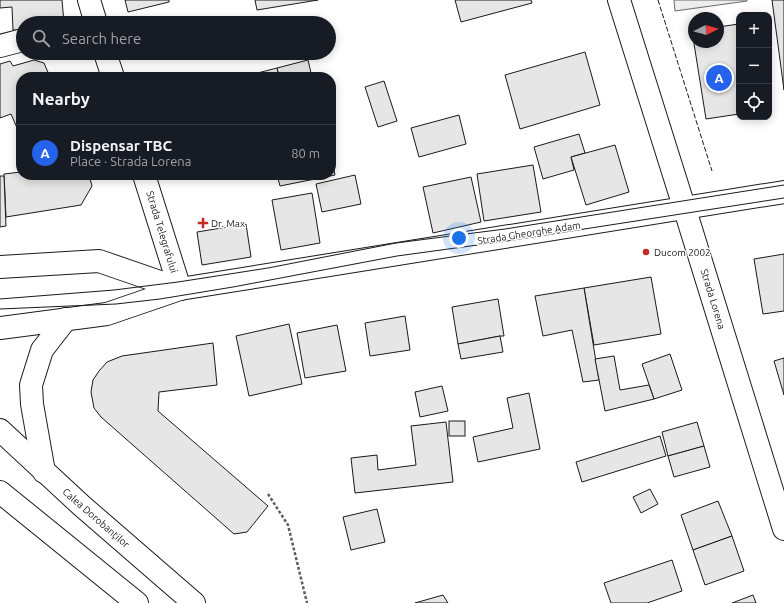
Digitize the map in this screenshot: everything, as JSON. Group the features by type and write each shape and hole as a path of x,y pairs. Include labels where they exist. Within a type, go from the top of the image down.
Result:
{"main road":[{"path":"89,0 92,16"},
{"name":"Strada Lorena","path":"619,0 784,529"},
{"path":"0,46 16,42"},
{"path":"107,60 111,72"},
{"name":"Strada Telegrafului","path":"146,180 180,289"},
{"name":"Strada Gheorghe Adam","path":"0,328 108,314 180,289 784,192"},
{"name":"Strada Gheorghe Adam","path":"0,267 99,261 180,289"},
{"path":"44,472 32,404 31,385 42,350 66,319"},
{"name":"Calea Dorobanților","path":"0,430 44,472 194,603"},
{"path":"0,492 137,603"}],"path":[{"path":"268,494 288,525 307,603"}],"shaded area":[{"path":"674,0 747,0 747,1 675,11"}],"building":[{"path":"0,0 62,0 63,16 16,16 16,30 13,30 12,7 0,8"},
{"path":"125,0 169,0 169,2 128,12"},
{"path":"255,0 318,0 257,10"},
{"path":"455,0 531,0 532,3 461,22"},
{"path":"772,0 784,0 784,90"},
{"path":"736,24 736,114 706,119 695,48 724,48 724,26"},
{"path":"585,52 600,105 520,129 505,75"},
{"path":"34,60 44,63 48,72 16,72 16,126 11,114 0,118 0,64 10,61 13,66"},
{"path":"308,60 311,72 278,72 277,68"},
{"path":"277,68 278,72 261,72"},
{"path":"384,81 397,121 378,127 365,87"},
{"path":"459,115 466,144 419,157 411,128"},
{"path":"579,134 585,153 571,157 574,170 543,179 534,147"},
{"path":"615,145 629,192 586,205 571,157"},
{"path":"533,165 541,212 484,221 477,174"},
{"path":"16,173 16,180 90,180 92,186 81,205 6,217 4,174"},
{"path":"355,175 361,204 322,212 316,184"},
{"path":"0,176 4,176 6,226 0,227"},
{"path":"471,177 481,222 433,233 423,187"},
{"path":"278,180 310,180 280,186"},
{"path":"312,193 320,243 281,250 272,200"},
{"path":"246,224 251,257 202,265 197,232"},
{"path":"784,254 784,311 763,314 754,259"},
{"path":"651,277 661,334 594,345 584,288"},
{"path":"584,288 599,380 583,382 572,330 543,336 535,296"},
{"path":"498,299 504,336 458,344 452,307"},
{"path":"405,316 410,350 370,356 365,323"},
{"path":"289,324 302,384 249,396 236,336"},
{"path":"337,325 346,371 305,378 297,333"},
{"path":"500,336 503,352 461,359 458,344"},
{"path":"213,343 217,385 159,392 158,411 268,506 247,532 234,534 101,417 94,408 91,392 93,380 107,362 122,356"},
{"path":"670,354 682,390 654,399 642,364"},
{"path":"614,356 620,390 649,385 654,399 605,411 595,359"},
{"path":"784,358 784,395 774,361"},
{"path":"442,386 448,411 420,417 415,392"},
{"path":"529,393 540,449 478,462 473,437 513,428 507,398"},
{"path":"449,421 465,421 465,436 449,436"},
{"path":"446,422 453,482 355,493 351,458 377,455 378,470 416,465 411,426"},
{"path":"697,422 704,446 668,456 662,432"},
{"path":"660,436 666,456 582,482 576,462"},
{"path":"704,446 710,467 674,477 668,456"},
{"path":"650,489 658,504 641,513 633,497"},
{"path":"718,501 732,536 693,550 681,515"},
{"path":"377,509 385,542 351,550 343,517"},
{"path":"732,536 744,571 705,585 693,550"},
{"path":"672,560 682,591 647,603 611,603 604,583"},
{"path":"443,595 448,603 415,603"},
{"path":"753,595 756,603 732,603"}],"tram line":[{"path":"0,299 114,290 178,282 268,268 396,243 505,229 784,185"},
{"path":"0,309 116,304 160,299 233,287 397,256 507,241 784,198"}],"fence":[{"path":"658,0 712,171"}],"place":[{"name":"Dispensar TBC","path":"719,78"},
{"name":"Dr. Max","path":"203,223"},
{"name":"Ducom 2002","path":"646,252"}]}
